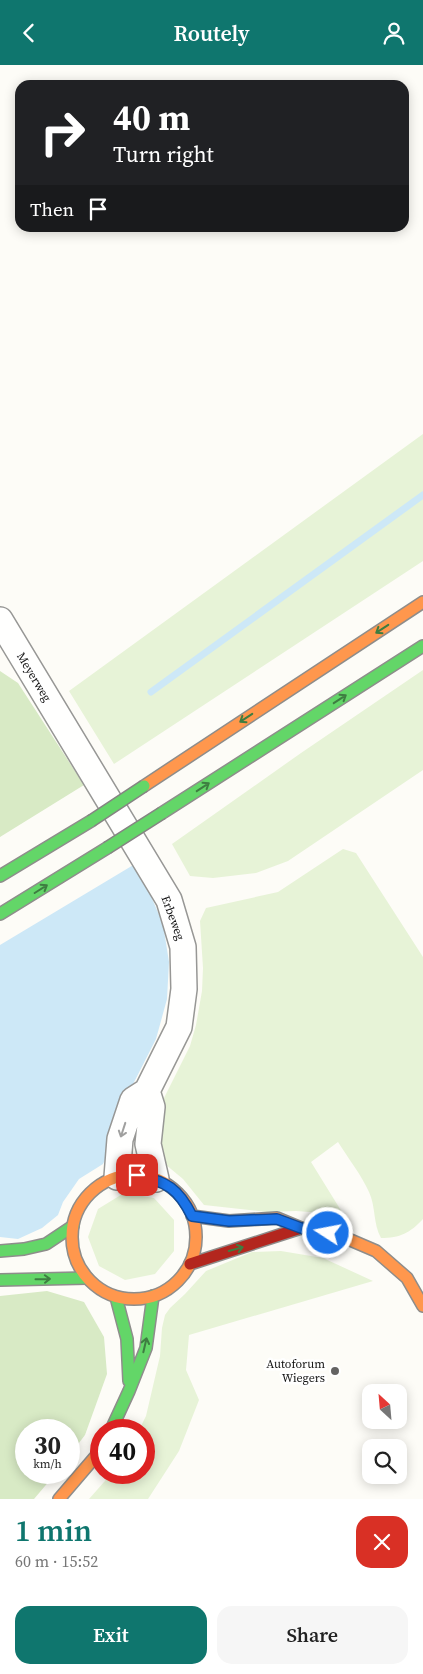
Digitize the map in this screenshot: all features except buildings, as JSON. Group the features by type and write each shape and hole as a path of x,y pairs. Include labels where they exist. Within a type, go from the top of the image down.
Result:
{"main road":[{"path":"0,876 91,821 423,603"},
{"path":"0,914 107,848 423,646"},
{"path":"137,1175 156,1179 172,1188 184,1200 192,1216 196,1232 195,1249 190,1264 180,1278 168,1289 153,1296 135,1299 116,1297 100,1290 87,1278 77,1262 72,1245 73,1226 78,1210 88,1195 102,1184 117,1177 137,1175"},
{"path":"192,1216 229,1221 277,1219 301,1228 341,1236 376,1251 407,1278 423,1306"},
{"path":"0,1251 24,1249 46,1244 73,1226"},
{"path":"190,1264 263,1242 301,1228"},
{"path":"0,1280 87,1278"},
{"path":"116,1419 146,1348 153,1296"},
{"path":"116,1297 127,1339 129,1391"},
{"path":"59,1499 90,1463"}],"street":[{"name":"Meyerweg","path":"0,620 8,653 68,733"},
{"name":"Erbeweg","path":"68,733 169,900 184,947 184,989 179,1027 147,1091 133,1101 120,1139 117,1177"},
{"path":"147,1091 152,1107 148,1144 156,1179"}],"green space":[{"path":"423,434 423,561 114,764 69,691"},
{"path":"423,670 423,770 288,861 256,873 213,878 190,876 172,844"},
{"path":"0,671 18,683 84,785 0,837"},
{"path":"343,849 356,853 423,957 423,1219 404,1234 388,1238 381,1238 378,1233 369,1192 359,1173 338,1142 311,1162 345,1217 323,1213 296,1211 267,1212 204,1205 183,1179 165,1164 157,1150 163,1100 190,1046 196,1025 202,991 203,968 200,921 206,908 278,892"},
{"path":"124,1193 154,1198 174,1220 174,1251 155,1274 125,1280 99,1266 88,1237 98,1209"},
{"path":"281,1251 323,1258 373,1281 189,1335 186,1370 199,1400 179,1451 148,1499 89,1499 102,1484 155,1484 155,1419 144,1419 160,1356 165,1315 206,1271 252,1252"},
{"path":"47,1291 84,1302 104,1337 107,1374 85,1435 80,1442 80,1419 15,1419 15,1484 47,1484 34,1499 0,1499 0,1296"}],"water":[{"path":"135,864 163,924 169,962 167,999 156,1039 125,1100 111,1146 103,1164 79,1179 63,1202 58,1215 42,1228 18,1239 0,1237 0,945"}],"waterway":[{"path":"151,692 423,495"}],"traffic: fast":[{"path":"162,813 423,646"},
{"path":"91,821 144,786"},
{"path":"107,848 162,813"},
{"path":"0,876 91,821"},
{"path":"0,914 107,848"},
{"path":"0,1251 24,1249 46,1244 73,1226"},
{"path":"0,1280 87,1278"},
{"path":"116,1419 146,1348 153,1296"},
{"path":"116,1297 127,1339 129,1381"}],"traffic: slow":[{"path":"144,786 423,602"},
{"path":"134,1175 158,1180 178,1193 191,1213 196,1237 191,1261 178,1281 158,1294 134,1299 110,1294 90,1281 77,1261 72,1237 77,1213 90,1193 110,1180 134,1175"},
{"path":"192,1216 229,1221 277,1218 301,1228 341,1236 376,1251 407,1278 423,1306"},
{"path":"59,1499 90,1463"}],"traffic: jam":[{"path":"190,1264 301,1228"}],"place":[{"name":"Autoforum Wiegers","path":"335,1371"}],"route":[{"path":"137,1175 156,1179 172,1188 184,1200 192,1216 229,1221 277,1219 301,1228 328,1233"}]}
